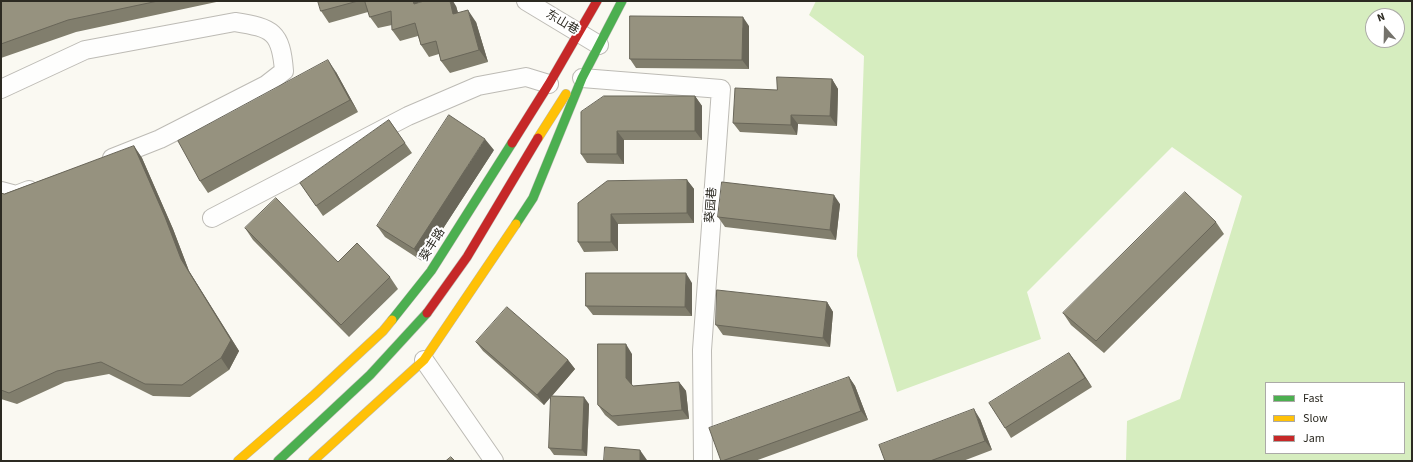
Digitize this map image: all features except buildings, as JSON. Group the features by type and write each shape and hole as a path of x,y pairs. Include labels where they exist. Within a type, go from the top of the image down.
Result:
{"main road":[{"name":"葵丰路","path":"238,461 314,395 382,331 431,270 549,84 597,1"},
{"path":"313,461 424,360 533,198 582,78 622,1"},
{"path":"547,121 579,33"},
{"path":"278,461 389,357 452,280 500,205 547,121 599,45"}],"street":[{"name":"东山巷","path":"526,1 599,45"},
{"path":"1,89 85,50 235,22 259,26 273,33 282,49 284,71 266,85 160,139 95,164"},
{"path":"212,218 408,116 478,86 526,76 549,84"},
{"name":"葵园巷","path":"582,78 721,89 702,350 703,461"},
{"path":"1,191 16,195 44,184"},
{"path":"424,360 494,461"}],"green space":[{"path":"816,1 1412,1 1412,461 1126,461 1127,421 1180,399 1242,196 1172,147 1027,292 1041,339 897,392 857,256 864,56 809,15"}],"traffic: fast":[{"path":"516,224 533,198 582,78 622,1"},
{"path":"392,320 431,271 512,143"},
{"path":"278,461 370,375 427,313"}],"traffic: slow":[{"path":"538,138 566,94"},
{"path":"313,461 424,360 516,224"},
{"path":"238,461 314,395 383,331 392,320"}],"traffic: jam":[{"path":"512,143 549,84 597,1"},
{"path":"427,313 467,257 538,138"}]}
